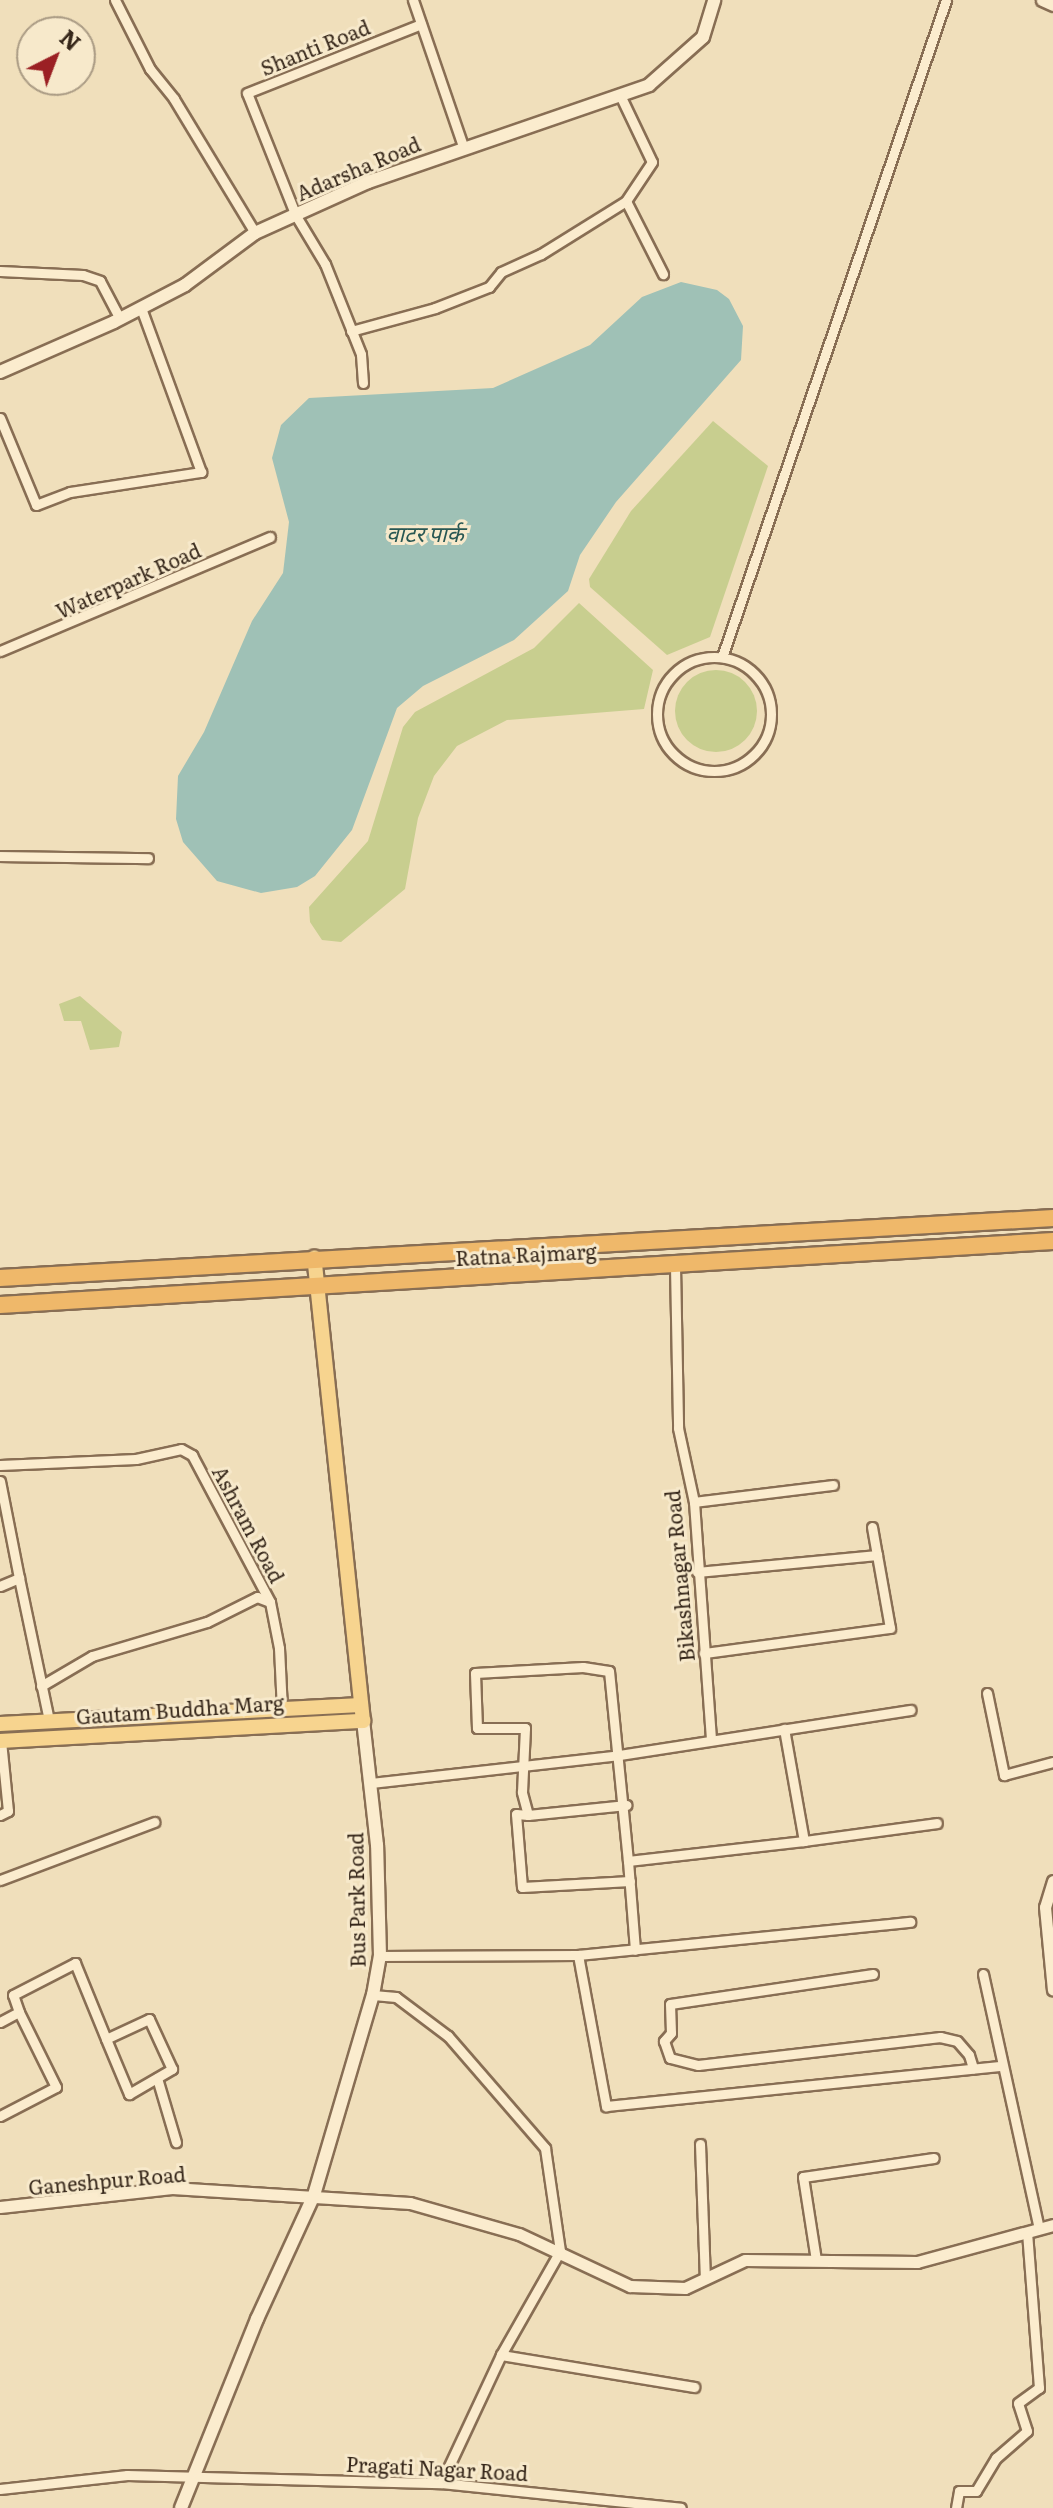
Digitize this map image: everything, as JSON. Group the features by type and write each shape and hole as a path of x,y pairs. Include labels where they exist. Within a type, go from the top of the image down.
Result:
{"highway":[{"name":"Ratna Rajmarg","path":"0,1278 1053,1218"},
{"path":"753,1236 757,1259"},
{"name":"Ratna Rajmarg","path":"0,1305 1053,1241"}],"main road":[{"name":"Adarsha Road","path":"0,372 120,319 185,285 255,233 368,182 463,146 649,85 703,37 714,0"},
{"name":"Bus Park Road","path":"181,2508 190,2478 314,2195 373,1995 380,1956 371,1783 314,1258"},
{"path":"0,1724 361,1705"},
{"name":"Gautam Buddha Marg","path":"0,1741 363,1721"}],"street":[{"path":"115,0 150,69 174,99 255,233"},
{"path":"413,0 463,146"},
{"path":"722,657 946,0"},
{"path":"1042,0 1053,5"},
{"name":"Shanti Road","path":"363,383 351,331 325,264 296,216 247,93 421,24"},
{"path":"351,331 435,308 489,287 501,272 541,254 626,201 652,162 620,95"},
{"path":"626,201 663,274"},
{"path":"0,271 83,275 100,281 120,319"},
{"path":"0,418 36,505 70,492 201,472 141,308"},
{"name":"Waterpark Road","path":"0,651 270,537"},
{"path":"722,657 754,673 765,687 771,724 752,757 736,767 698,769 668,747 659,729 660,697 674,674 688,663 722,657"},
{"path":"0,856 148,858"},
{"name":"Bikashnagar Road","path":"675,1266 678,1428 694,1502 711,1739"},
{"name":"Ashram Road","path":"0,1465 136,1459 181,1449 192,1455 270,1602 279,1648 282,1710"},
{"path":"0,1481 49,1720"},
{"path":"694,1502 833,1485"},
{"path":"704,1653 890,1628 872,1527"},
{"path":"697,1572 877,1555"},
{"path":"0,1586 19,1578"},
{"path":"41,1686 92,1656 207,1622 257,1597 270,1602"},
{"path":"528,1815 522,1792 527,1765 525,1728 477,1728 475,1673 583,1667 609,1671 626,1805 635,1950"},
{"path":"987,1693 1004,1775 1053,1762"},
{"path":"371,1783 619,1755 911,1710"},
{"path":"784,1729 804,1841"},
{"path":"0,1741 8,1811 0,1815"},
{"path":"626,1805 516,1814 522,1887 630,1881"},
{"path":"0,1880 154,1822"},
{"path":"628,1861 937,1823"},
{"path":"1053,1881 1045,1907 1053,1990"},
{"path":"380,1956 578,1955 910,1922"},
{"path":"578,1955 606,2106 1000,2066"},
{"path":"0,2116 56,2087 13,1995 75,1963 106,2039 129,2094 172,2069 149,2019 106,2039"},
{"path":"873,1974 670,2004 671,2033 664,2041 670,2058 698,2065 940,2037 957,2041 969,2055 973,2068"},
{"path":"956,2508 959,2491 976,2491 996,2458 1027,2431 1018,2403 1039,2388 1033,2230 983,1974"},
{"path":"373,1995 396,1997 448,2036 545,2148 560,2251 501,2355 441,2483"},
{"path":"0,2022 19,2012"},
{"path":"157,2078 176,2142"},
{"path":"700,2144 705,2278"},
{"path":"816,2260 803,2177 934,2158"},
{"name":"Ganeshpur Road","path":"0,2207 172,2188 410,2203 560,2251 630,2286 685,2288 745,2260 917,2262 1053,2225"},
{"path":"501,2355 694,2387"},
{"name":"Pragati Nagar Road","path":"0,2489 127,2475 441,2483 681,2508"}],"green space":[{"path":"713,421 768,466 710,637 667,655 590,587 589,579 631,511"},
{"path":"579,603 653,670 644,709 507,720 457,746 434,776 418,818 405,889 341,942 322,940 310,922 309,907 368,841 403,727 415,712 534,648"},
{"path":"716,670 732,673 745,682 754,695 757,711 754,727 745,740 732,749 716,752 700,749 687,740 678,727 675,711 678,695 687,682 700,673"},
{"path":"80,996 122,1032 119,1047 90,1050 81,1021 64,1021 59,1004"}],"water":[{"name":"वाटर पार्क","path":"681,282 717,290 729,299 743,326 741,360 616,502 580,555 568,591 514,640 423,686 397,708 352,830 315,876 297,887 261,893 217,881 183,842 176,819 178,776 204,732 252,621 283,573 289,522 272,458 281,425 309,398 493,388 590,345 642,297"}]}
